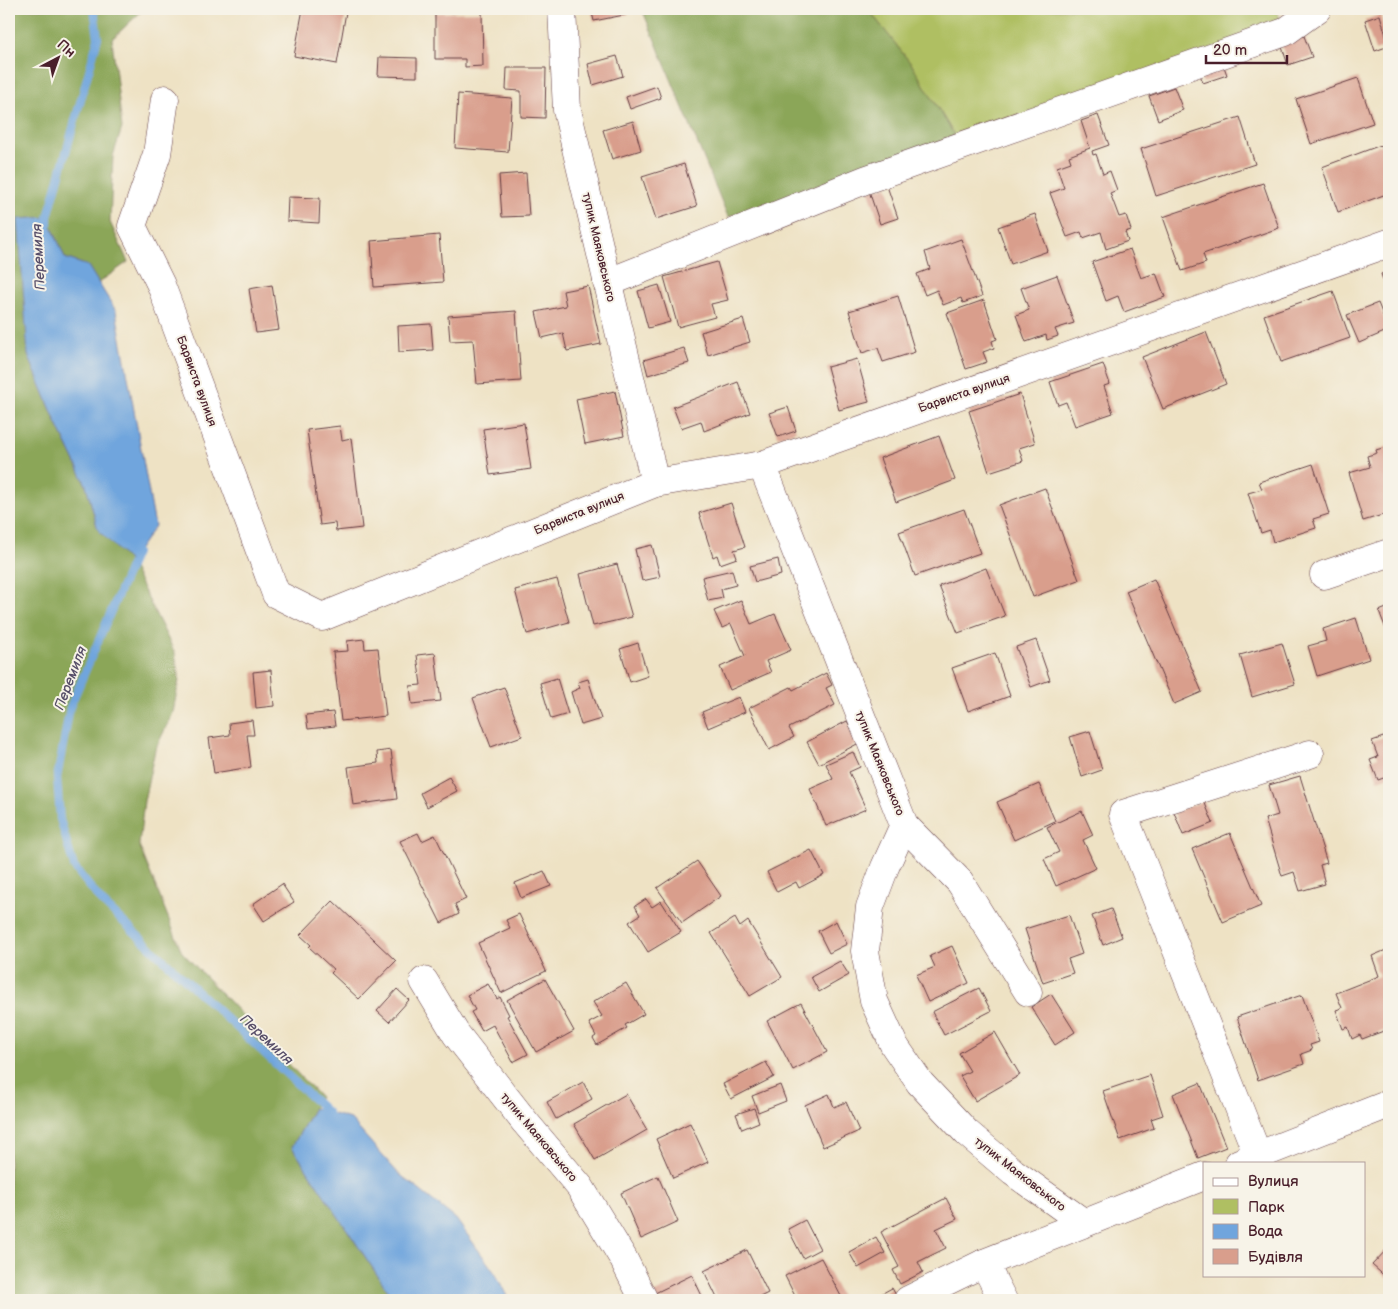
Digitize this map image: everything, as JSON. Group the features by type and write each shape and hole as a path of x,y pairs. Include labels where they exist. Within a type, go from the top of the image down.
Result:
{"street":[{"name":"тупик Маяковського","path":"562,9 567,110 655,482"},
{"path":"607,283 864,180 1285,32 1304,13"},
{"name":"Барвиста вулиця","path":"164,99 157,154 132,226 161,285 276,594 322,616 655,482 762,465 1389,243"},
{"name":"тупик Маяковського","path":"762,465 904,825 870,906 865,951 874,1001 894,1045 920,1083 967,1133 1013,1172 1084,1223"},
{"path":"1324,575 1389,553"},
{"path":"1310,754 1123,814 1249,1159 1389,1104"},
{"path":"904,825 960,882 1028,992"},
{"name":"тупик Маяковського","path":"424,981 456,1034 525,1122 580,1187 623,1258 644,1300"},
{"name":"тупик Маяковського","path":"908,1300 984,1263 1203,1176"},
{"path":"984,1263 1003,1300"}],"green space":[{"path":"9,9 144,9 112,39 122,128 113,156 110,222 128,262 98,283 88,266 65,258 48,217 28,355 56,422 86,485 98,530 130,562 175,653 179,680 173,713 155,750 144,801 139,845 182,952 320,1097 292,1147 394,1300 9,1300"},
{"path":"642,9 868,9 912,65 956,138 728,217"},
{"path":"868,9 1275,9 1283,25 956,138 912,65"}],"water":[{"path":"48,217 65,258 88,266 116,311 155,526 130,562 98,530 86,485 56,422 28,355 18,219"},
{"path":"314,1108 350,1119 398,1173 456,1219 495,1273 509,1300 394,1300 292,1147"}],"building":[{"path":"303,9 330,9 346,12 337,64 294,56"},
{"path":"591,9 627,9 629,14 594,21"},
{"path":"482,12 483,66 465,67 465,59 435,59 435,13"},
{"path":"1380,15 1389,46 1375,51 1365,20"},
{"path":"1304,36 1312,57 1288,65 1281,44"},
{"path":"617,56 623,76 593,85 588,64"},
{"path":"379,57 417,58 417,77 378,76"},
{"path":"1222,61 1227,75 1203,83 1198,69"},
{"path":"507,68 546,68 545,118 521,117 521,91 506,90"},
{"path":"1358,78 1373,123 1311,144 1296,99"},
{"path":"657,86 661,98 630,109 626,97"},
{"path":"1174,87 1183,110 1158,120 1149,96"},
{"path":"458,94 512,98 508,152 455,148"},
{"path":"1098,115 1109,145 1092,151 1093,155 1096,154 1103,174 1110,171 1117,190 1110,193 1119,217 1126,215 1131,230 1125,232 1128,241 1106,249 1101,232 1083,238 1081,232 1067,237 1050,193 1064,188 1057,167 1071,162 1069,156 1090,148 1081,121"},
{"path":"1240,117 1255,164 1156,196 1141,149"},
{"path":"633,121 641,150 612,159 603,130"},
{"path":"1381,145 1389,167 1389,193 1338,212 1322,167"},
{"path":"684,164 697,206 656,219 642,177"},
{"path":"526,173 529,216 502,217 499,175"},
{"path":"1263,183 1279,228 1203,254 1206,263 1182,271 1163,217"},
{"path":"887,186 898,218 880,224 869,191"},
{"path":"288,197 320,198 319,223 287,221"},
{"path":"1035,214 1048,251 1011,264 998,227"},
{"path":"439,235 443,282 374,287 371,241"},
{"path":"961,239 982,296 963,303 961,298 943,305 937,290 925,295 917,274 930,269 925,252"},
{"path":"1130,249 1141,278 1156,273 1165,297 1124,312 1118,296 1106,301 1092,262"},
{"path":"717,262 728,300 711,304 715,317 678,327 664,277"},
{"path":"1389,271 1389,297 1381,274"},
{"path":"1057,275 1074,323 1055,329 1058,336 1047,340 1046,335 1026,342 1016,315 1029,310 1021,288"},
{"path":"272,285 279,330 256,333 249,289"},
{"path":"659,285 670,322 648,328 638,291"},
{"path":"588,286 601,344 567,351 563,333 542,338 536,312 566,306 563,291"},
{"path":"1333,291 1350,338 1281,362 1264,315"},
{"path":"898,296 915,352 883,362 878,348 862,353 849,311"},
{"path":"984,300 997,339 992,341 994,348 983,352 987,362 966,369 947,313"},
{"path":"1378,303 1389,330 1359,343 1347,315"},
{"path":"516,311 521,381 477,384 473,340 450,341 448,316"},
{"path":"743,319 750,342 708,355 701,332"},
{"path":"431,324 433,350 399,352 398,326"},
{"path":"1206,332 1226,384 1163,409 1142,357"},
{"path":"684,348 689,363 648,375 644,360"},
{"path":"857,359 869,402 839,410 827,367"},
{"path":"1103,364 1110,384 1104,386 1113,413 1075,426 1066,402 1058,405 1050,382"},
{"path":"738,382 750,413 704,431 701,421 681,428 673,407"},
{"path":"615,391 624,436 585,444 576,399"},
{"path":"1020,394 1035,443 1019,448 1023,461 989,472 969,411"},
{"path":"788,407 796,431 778,437 769,413"},
{"path":"524,423 531,469 490,475 483,429"},
{"path":"340,426 342,440 351,438 362,528 336,531 335,523 320,525 307,430"},
{"path":"939,436 955,480 896,502 880,458"},
{"path":"1389,446 1389,513 1363,521 1349,473 1370,467 1367,456 1377,453 1376,450"},
{"path":"1313,464 1329,514 1313,519 1316,528 1273,542 1270,530 1261,533 1248,493 1262,489 1259,482"},
{"path":"1045,488 1079,580 1033,597 999,505"},
{"path":"731,503 745,547 734,550 737,558 720,564 717,555 713,557 699,513"},
{"path":"964,509 980,553 915,576 899,532"},
{"path":"652,545 660,577 642,581 635,549"},
{"path":"778,559 781,575 755,582 750,566"},
{"path":"617,564 632,617 593,626 580,574"},
{"path":"986,568 1005,616 958,633 939,586"},
{"path":"732,570 736,585 721,589 723,598 708,601 702,577"},
{"path":"557,579 569,622 527,634 515,590"},
{"path":"1154,579 1202,692 1174,704 1126,591"},
{"path":"741,600 751,624 775,614 791,650 766,661 771,672 730,690 720,667 745,656 731,624 722,628 714,611"},
{"path":"1389,607 1389,637 1379,611"},
{"path":"1356,618 1369,659 1317,676 1308,646 1326,641 1323,629"},
{"path":"364,639 365,649 378,648 386,716 341,721 333,652 348,651 347,641"},
{"path":"1036,640 1050,680 1031,687 1016,647"},
{"path":"638,643 648,676 630,682 620,649"},
{"path":"1282,643 1295,684 1252,697 1240,655"},
{"path":"435,653 441,701 412,704 410,686 421,685 417,655"},
{"path":"995,653 1010,696 968,711 952,668"},
{"path":"271,670 274,706 256,708 253,672"},
{"path":"826,673 832,685 826,688 835,705 789,728 794,737 769,750 749,708 791,687 793,690"},
{"path":"557,678 568,714 551,719 540,683"},
{"path":"588,679 601,719 581,725 571,692 580,688 578,682"},
{"path":"504,687 522,736 491,747 473,698"},
{"path":"739,697 745,712 708,728 702,712"},
{"path":"333,712 335,726 308,729 306,715"},
{"path":"252,720 254,735 247,735 251,767 214,773 209,738 230,735 229,723"},
{"path":"847,721 859,743 819,764 807,742"},
{"path":"1090,731 1102,770 1082,777 1070,737"},
{"path":"1389,735 1389,776 1378,780 1370,760 1378,757 1372,741"},
{"path":"391,750 397,799 353,805 348,767 378,763 377,752"},
{"path":"853,752 860,767 849,772 866,809 826,826 810,789 833,779 826,764"},
{"path":"1300,776 1327,863 1320,865 1325,884 1300,891 1294,872 1282,876 1265,819 1278,815 1269,785"},
{"path":"449,777 457,791 427,807 420,793"},
{"path":"1039,784 1055,821 1014,840 997,802"},
{"path":"1204,801 1213,823 1183,835 1174,812"},
{"path":"1082,811 1093,835 1083,840 1096,868 1056,886 1044,859 1059,852 1047,827"},
{"path":"418,833 422,841 435,835 466,899 455,904 459,914 441,923 400,841"},
{"path":"1230,833 1261,906 1223,922 1192,849"},
{"path":"811,850 824,875 799,888 796,882 777,892 767,872"},
{"path":"697,861 721,896 682,923 657,888"},
{"path":"544,871 551,886 521,898 515,883"},
{"path":"282,884 294,902 264,921 253,904"},
{"path":"646,899 652,907 661,901 681,932 648,952 629,922 640,915 635,906"},
{"path":"333,901 396,961 359,999 331,973 334,970 309,947 311,945 300,935"},
{"path":"1111,909 1122,937 1103,945 1092,916"},
{"path":"519,914 546,971 501,993 478,943 510,928 506,920"},
{"path":"1069,915 1082,954 1068,959 1073,973 1043,983 1025,929"},
{"path":"735,918 740,927 748,921 782,977 750,996 711,933"},
{"path":"836,921 847,944 829,953 818,931"},
{"path":"952,946 969,983 928,1002 916,975 935,967 930,956"},
{"path":"1386,950 1389,959 1389,1029 1362,1039 1360,1035 1352,1039 1348,1027 1343,1029 1336,1010 1342,1008 1336,993 1379,976 1372,956"},
{"path":"840,961 849,975 819,992 811,977"},
{"path":"545,979 574,1031 536,1052 507,1000"},
{"path":"626,983 644,1014 625,1025 627,1028 597,1045 593,1038 596,1036 589,1023 602,1016 593,1002"},
{"path":"488,984 497,999 500,997 509,1015 507,1016 528,1054 513,1062 493,1025 482,1031 471,1012 475,1010 467,995"},
{"path":"979,988 991,1011 944,1035 932,1012"},
{"path":"397,989 409,1000 389,1022 377,1011"},
{"path":"1051,994 1075,1032 1055,1045 1031,1007"},
{"path":"1302,995 1319,1042 1310,1045 1312,1050 1301,1054 1304,1064 1258,1080 1237,1017"},
{"path":"801,1003 827,1052 793,1070 767,1021"},
{"path":"995,1032 1020,1075 975,1101 960,1076 970,1071 959,1053"},
{"path":"766,1062 774,1077 731,1099 723,1084"},
{"path":"1150,1075 1163,1115 1151,1119 1154,1128 1120,1140 1103,1091"},
{"path":"583,1082 592,1099 556,1119 547,1102"},
{"path":"1200,1083 1226,1147 1198,1158 1173,1094"},
{"path":"780,1085 786,1101 758,1112 752,1096"},
{"path":"626,1094 647,1130 595,1160 574,1124"},
{"path":"829,1094 834,1107 846,1102 859,1131 823,1147 805,1105"},
{"path":"754,1108 759,1122 742,1129 736,1114"},
{"path":"690,1123 708,1162 673,1178 656,1139"},
{"path":"658,1176 678,1222 641,1239 621,1193"},
{"path":"946,1198 957,1219 936,1229 946,1248 918,1262 923,1272 900,1284 893,1270 899,1267 881,1232"},
{"path":"805,1220 820,1249 803,1258 788,1229"},
{"path":"876,1237 885,1253 858,1268 849,1252"},
{"path":"1389,1247 1389,1280 1372,1265"},
{"path":"747,1250 768,1293 754,1300 739,1300 737,1296 728,1300 718,1300 704,1271"},
{"path":"821,1258 843,1300 797,1300 785,1276"},
{"path":"692,1275 704,1300 657,1300 653,1294"},
{"path":"892,1288 898,1299 870,1300"}],"waterway":[{"name":"Перемиля","path":"48,227 48,217 98,38 94,9"},
{"name":"Перемиля","path":"134,545 136,553 70,707 57,778 60,819 74,867 102,902 327,1112 332,1120"}]}
